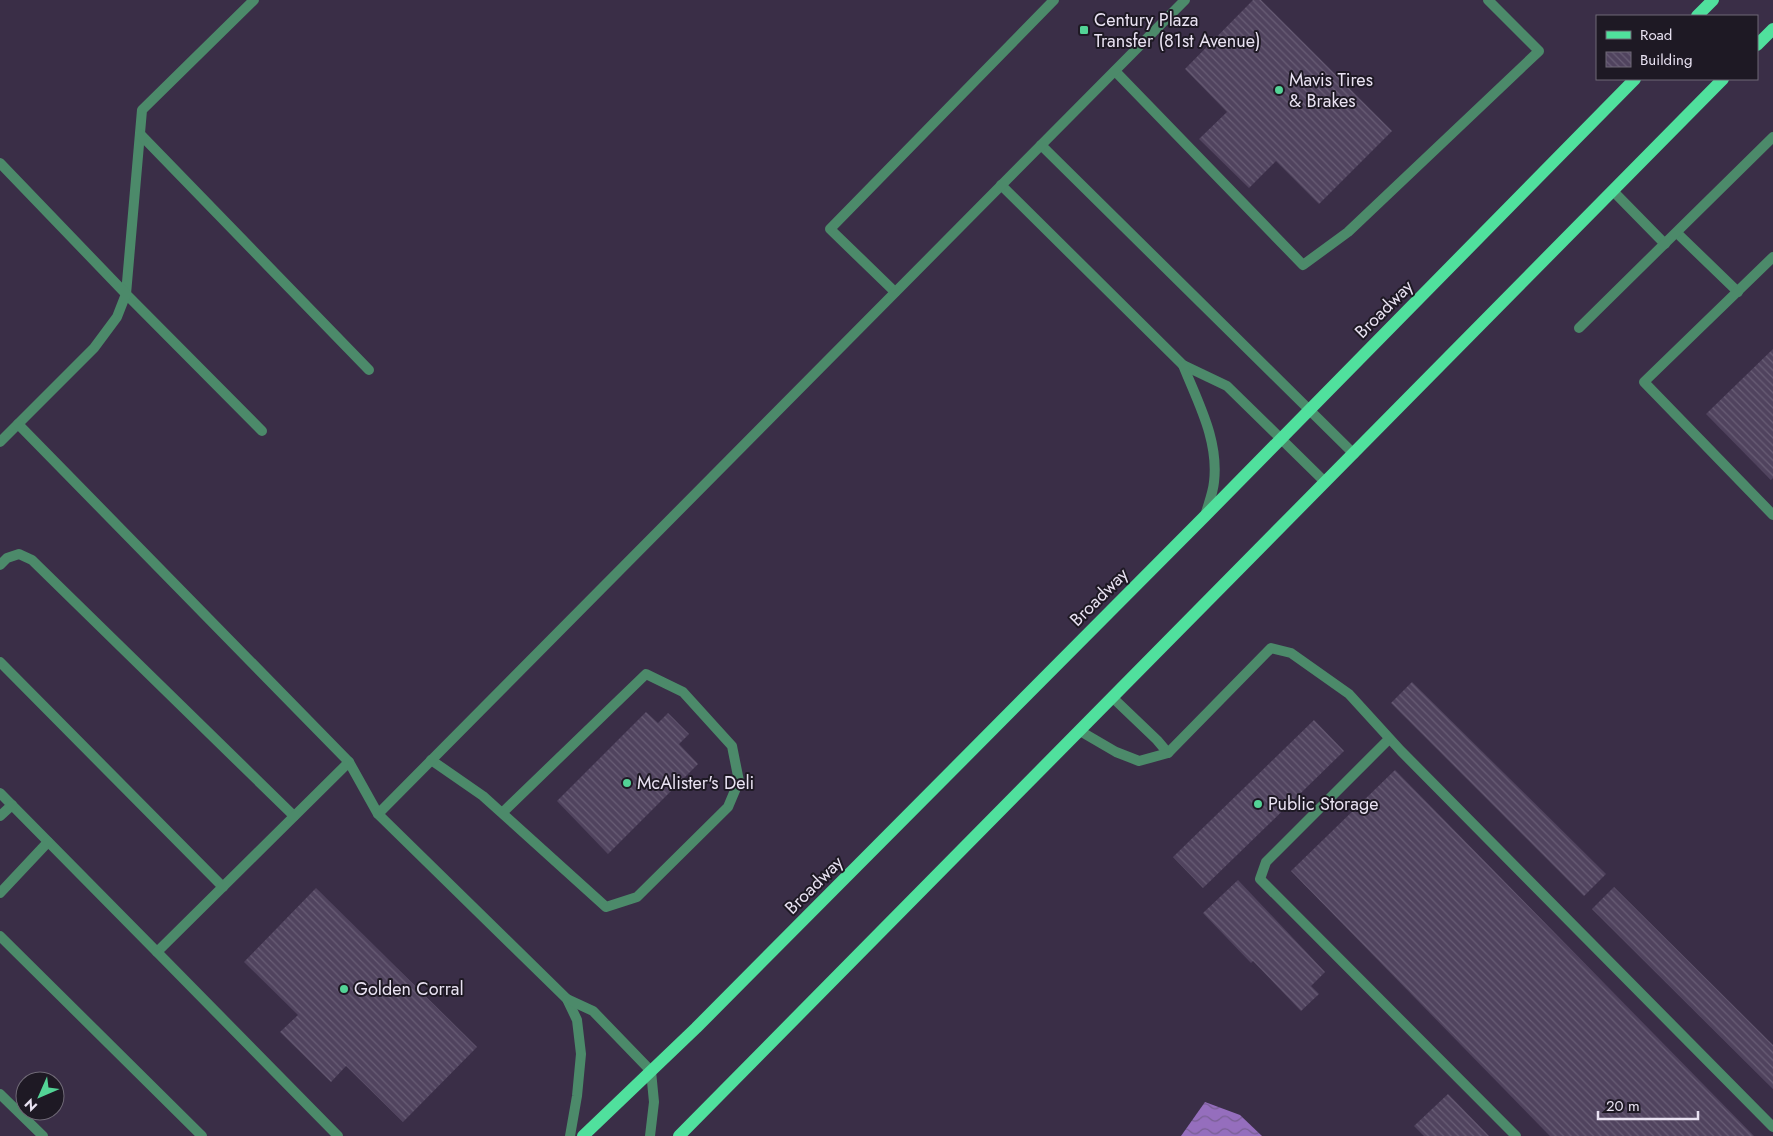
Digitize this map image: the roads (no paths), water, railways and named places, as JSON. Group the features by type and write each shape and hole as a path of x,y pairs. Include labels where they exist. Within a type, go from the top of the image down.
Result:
{"main road":[{"path":"1698,15 1713,0"},
{"path":"1758,44 1773,29"},
{"name":"Broadway","path":"583,1136 696,1028 1205,516 1634,80"},
{"path":"679,1136 1723,80"}],"street":[{"path":"0,442 104,336 117,317 126,294 142,110 254,0"},
{"path":"895,292 830,229 1054,0"},
{"path":"1115,71 1303,265 1348,232 1539,51 1488,0"},
{"path":"378,814 1115,71 1181,1"},
{"path":"140,134 369,370"},
{"path":"1579,328 1773,137"},
{"path":"1041,145 1354,454"},
{"path":"0,163 126,294 262,430"},
{"path":"1002,185 1183,365 1227,386 1325,482"},
{"path":"1613,191 1665,244"},
{"path":"1677,233 1738,292"},
{"path":"1773,257 1644,382 1773,515"},
{"path":"1183,365 1209,426 1213,444 1214,484 1205,516"},
{"path":"18,424 349,762 378,814 567,999 593,1011 651,1072 654,1102 650,1136"},
{"path":"0,565 7,558 18,554 32,560 294,816"},
{"path":"1080,731 1116,752 1139,760 1168,753 1271,648 1291,653 1348,694 1389,739 1773,1126"},
{"path":"0,662 223,887"},
{"path":"431,760 483,796 606,907 637,897 728,807 739,782 732,746 683,692 646,674 502,813"},
{"path":"1112,698 1157,740 1168,753"},
{"path":"1389,739 1266,862 1260,879 1516,1136"},
{"path":"157,952 349,762"},
{"path":"0,793 338,1136"},
{"path":"0,816 12,805"},
{"path":"0,892 48,842"},
{"path":"0,936 202,1136"},
{"path":"567,999 577,1020 581,1054 577,1096 570,1136"},
{"path":"0,1094 43,1136"}],"water":[{"path":"1205,1102 1240,1115 1262,1136 1181,1136"}],"place":[{"name":"Century Plaza Transfer (81st Avenue)","path":"1084,30"},
{"name":"Mavis Tires & Brakes","path":"1279,90"},
{"name":"McAlister's Deli","path":"627,783"},
{"name":"Public Storage","path":"1258,804"},
{"name":"Golden Corral","path":"344,989"}]}
